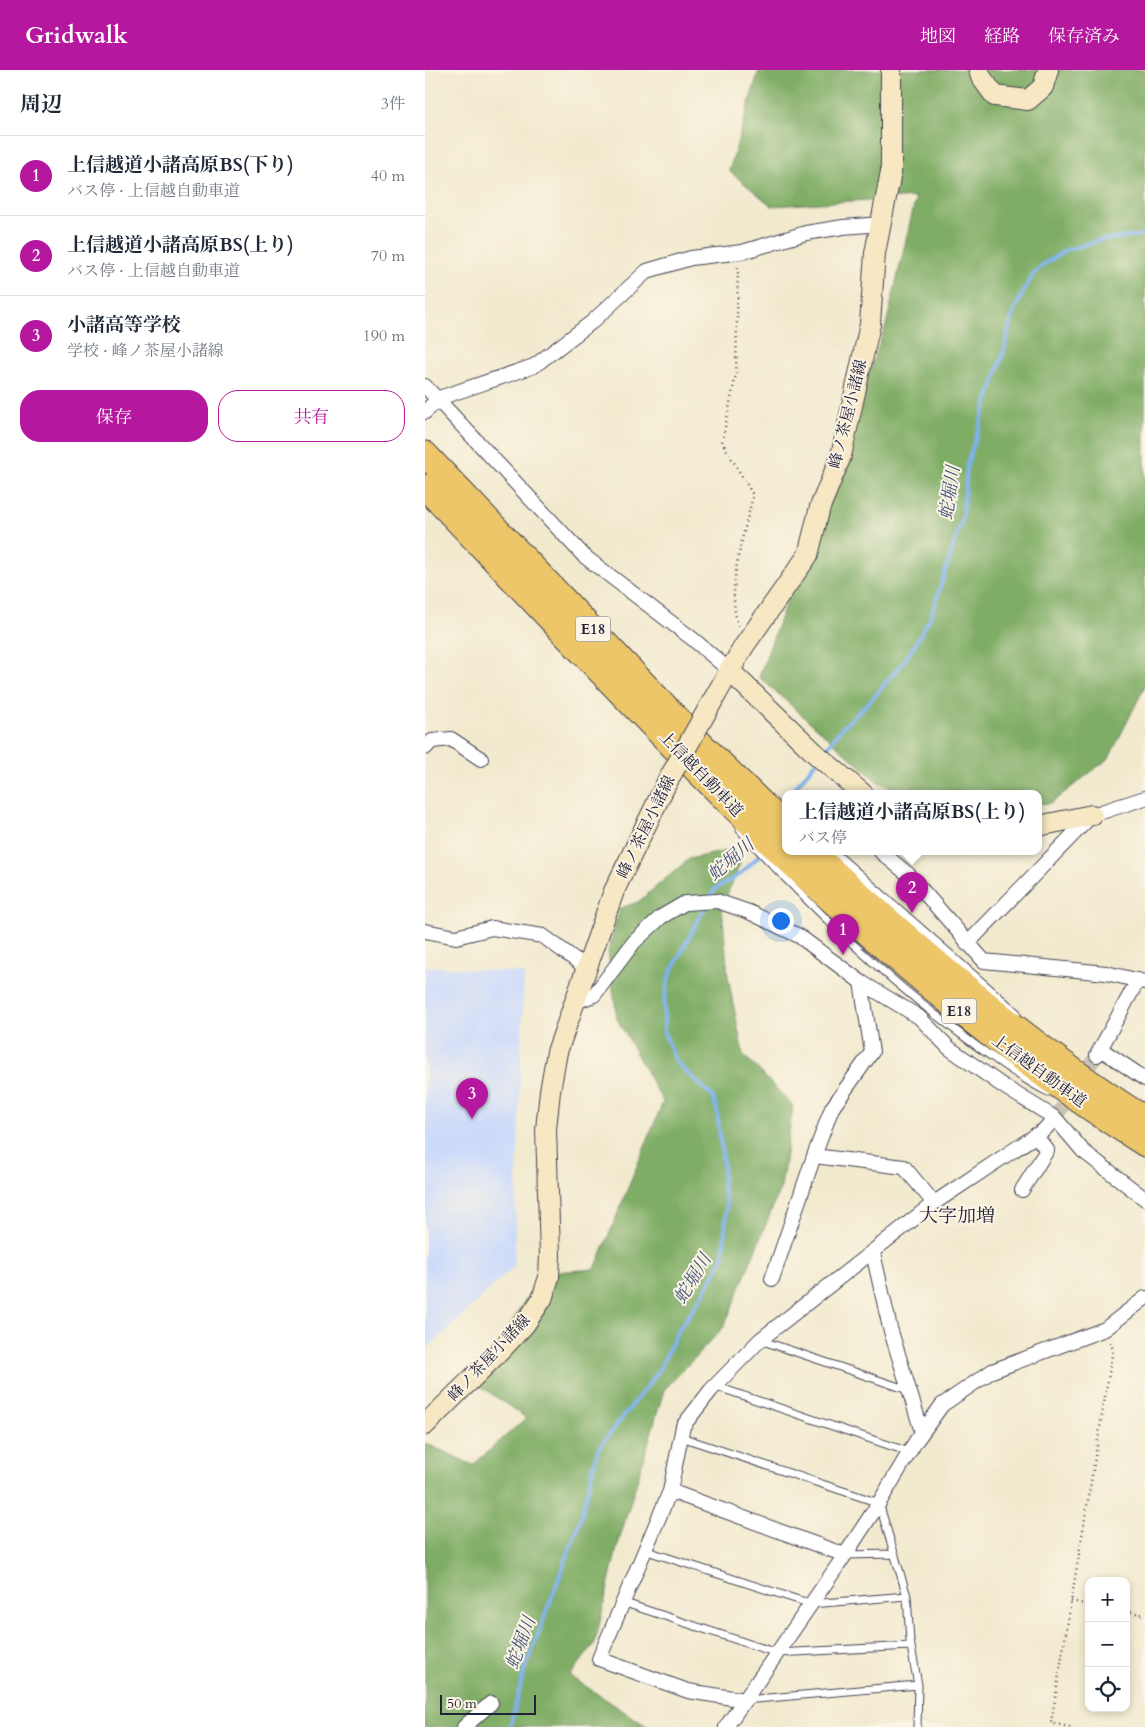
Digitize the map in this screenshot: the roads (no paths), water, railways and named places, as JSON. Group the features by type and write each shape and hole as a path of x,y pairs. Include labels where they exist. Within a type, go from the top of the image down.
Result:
{"highway":[{"name":"上信越自動車道","path":"425,454 635,673 741,817 782,826"},
{"name":"上信越自動車道","path":"425,487 694,767 741,817 780,863 946,1001 1025,1062 1115,1112 1145,1119"},
{"name":"上信越自動車道","path":"815,855 959,981 1032,1040 1115,1112 1145,1144"}],"main road":[{"name":"峰ノ茶屋小諸線","path":"425,1425 501,1350 525,1324 542,1299 549,1277 550,1255 547,1129 550,1091 557,1052 614,892 667,782 729,670 808,554 820,507 841,456 870,324 875,253 891,172 891,70"},
{"path":"979,70 981,77 995,96 1028,100 1043,87 1049,70"},
{"path":"729,670 817,756 857,790"},
{"path":"1042,825 1092,815"}],"street":[{"path":"425,412 439,398 534,366 592,322 647,271 691,258 738,253 806,233 843,227 881,224"},
{"path":"425,386 439,398 585,556 694,640 729,670"},
{"path":"425,748 432,741 451,739 481,759"},
{"path":"967,944 1092,815 1145,798"},
{"path":"885,855 909,875 967,944 984,961 1106,973 1142,981 1099,1053 1145,1079"},
{"path":"575,1002 594,995 634,942 661,917 685,903 717,901 749,912 799,936 861,982 919,1017 949,1048 1003,1086 1055,1118 1083,1152 1145,1199"},
{"path":"425,932 456,937 492,928 543,936 588,969"},
{"path":"772,1279 813,1156 832,1108 872,1052 861,982"},
{"path":"745,1700 688,1691 599,1659 670,1491 683,1426 715,1386 760,1340 873,1253 934,1203 1035,1135 1055,1118"},
{"path":"1022,1190 1047,1150 1035,1135"},
{"path":"813,1156 905,1167 934,1203"},
{"path":"873,1253 890,1328 922,1432"},
{"path":"726,1727 845,1555 909,1452 942,1405 977,1379 992,1371 1105,1329 1145,1298"},
{"path":"670,1491 845,1555"},
{"path":"464,1727 491,1703"}],"lane":[{"path":"635,673 727,758"},
{"path":"837,855 1027,1022"},
{"path":"780,863 873,962 950,1027 1029,1083 1054,1095"},
{"path":"1055,1047 1115,1112"},
{"path":"1062,1099 1115,1112"},
{"path":"760,1340 909,1390"},
{"path":"715,1386 909,1452"},
{"path":"681,1437 879,1503 907,1596 911,1646 918,1686 917,1727"},
{"path":"644,1550 811,1604 907,1596"},
{"path":"845,1555 895,1554"},
{"path":"622,1602 777,1653 911,1646"},
{"path":"745,1700 918,1686"}],"waterway":[{"name":"蛇堀川","path":"824,752 840,730 873,698 908,656 931,616 963,516 967,464 1003,354 1013,312 1033,274 1044,264 1066,250 1101,240 1145,235"},
{"name":"蛇堀川","path":"793,790 816,762"},
{"name":"蛇堀川","path":"710,899 715,889 739,875 762,853"},
{"name":"蛇堀川","path":"510,1727 524,1672 579,1525 598,1449 658,1372 679,1329 703,1295 723,1258 727,1203 723,1189 723,1163 717,1110 713,1097 676,1062 664,1032 664,1003 669,976 706,905"}],"tunnel":[{"path":"1055,1118 1097,1055"}],"place":[{"name":"上信越道小諸高原BS(上り)","path":"912,913"},
{"name":"上信越道小諸高原BS(下り)","path":"843,955"},
{"name":"小諸高等学校","path":"472,1119"}],"district":[{"name":"大字加増","path":"957,1216"}]}
